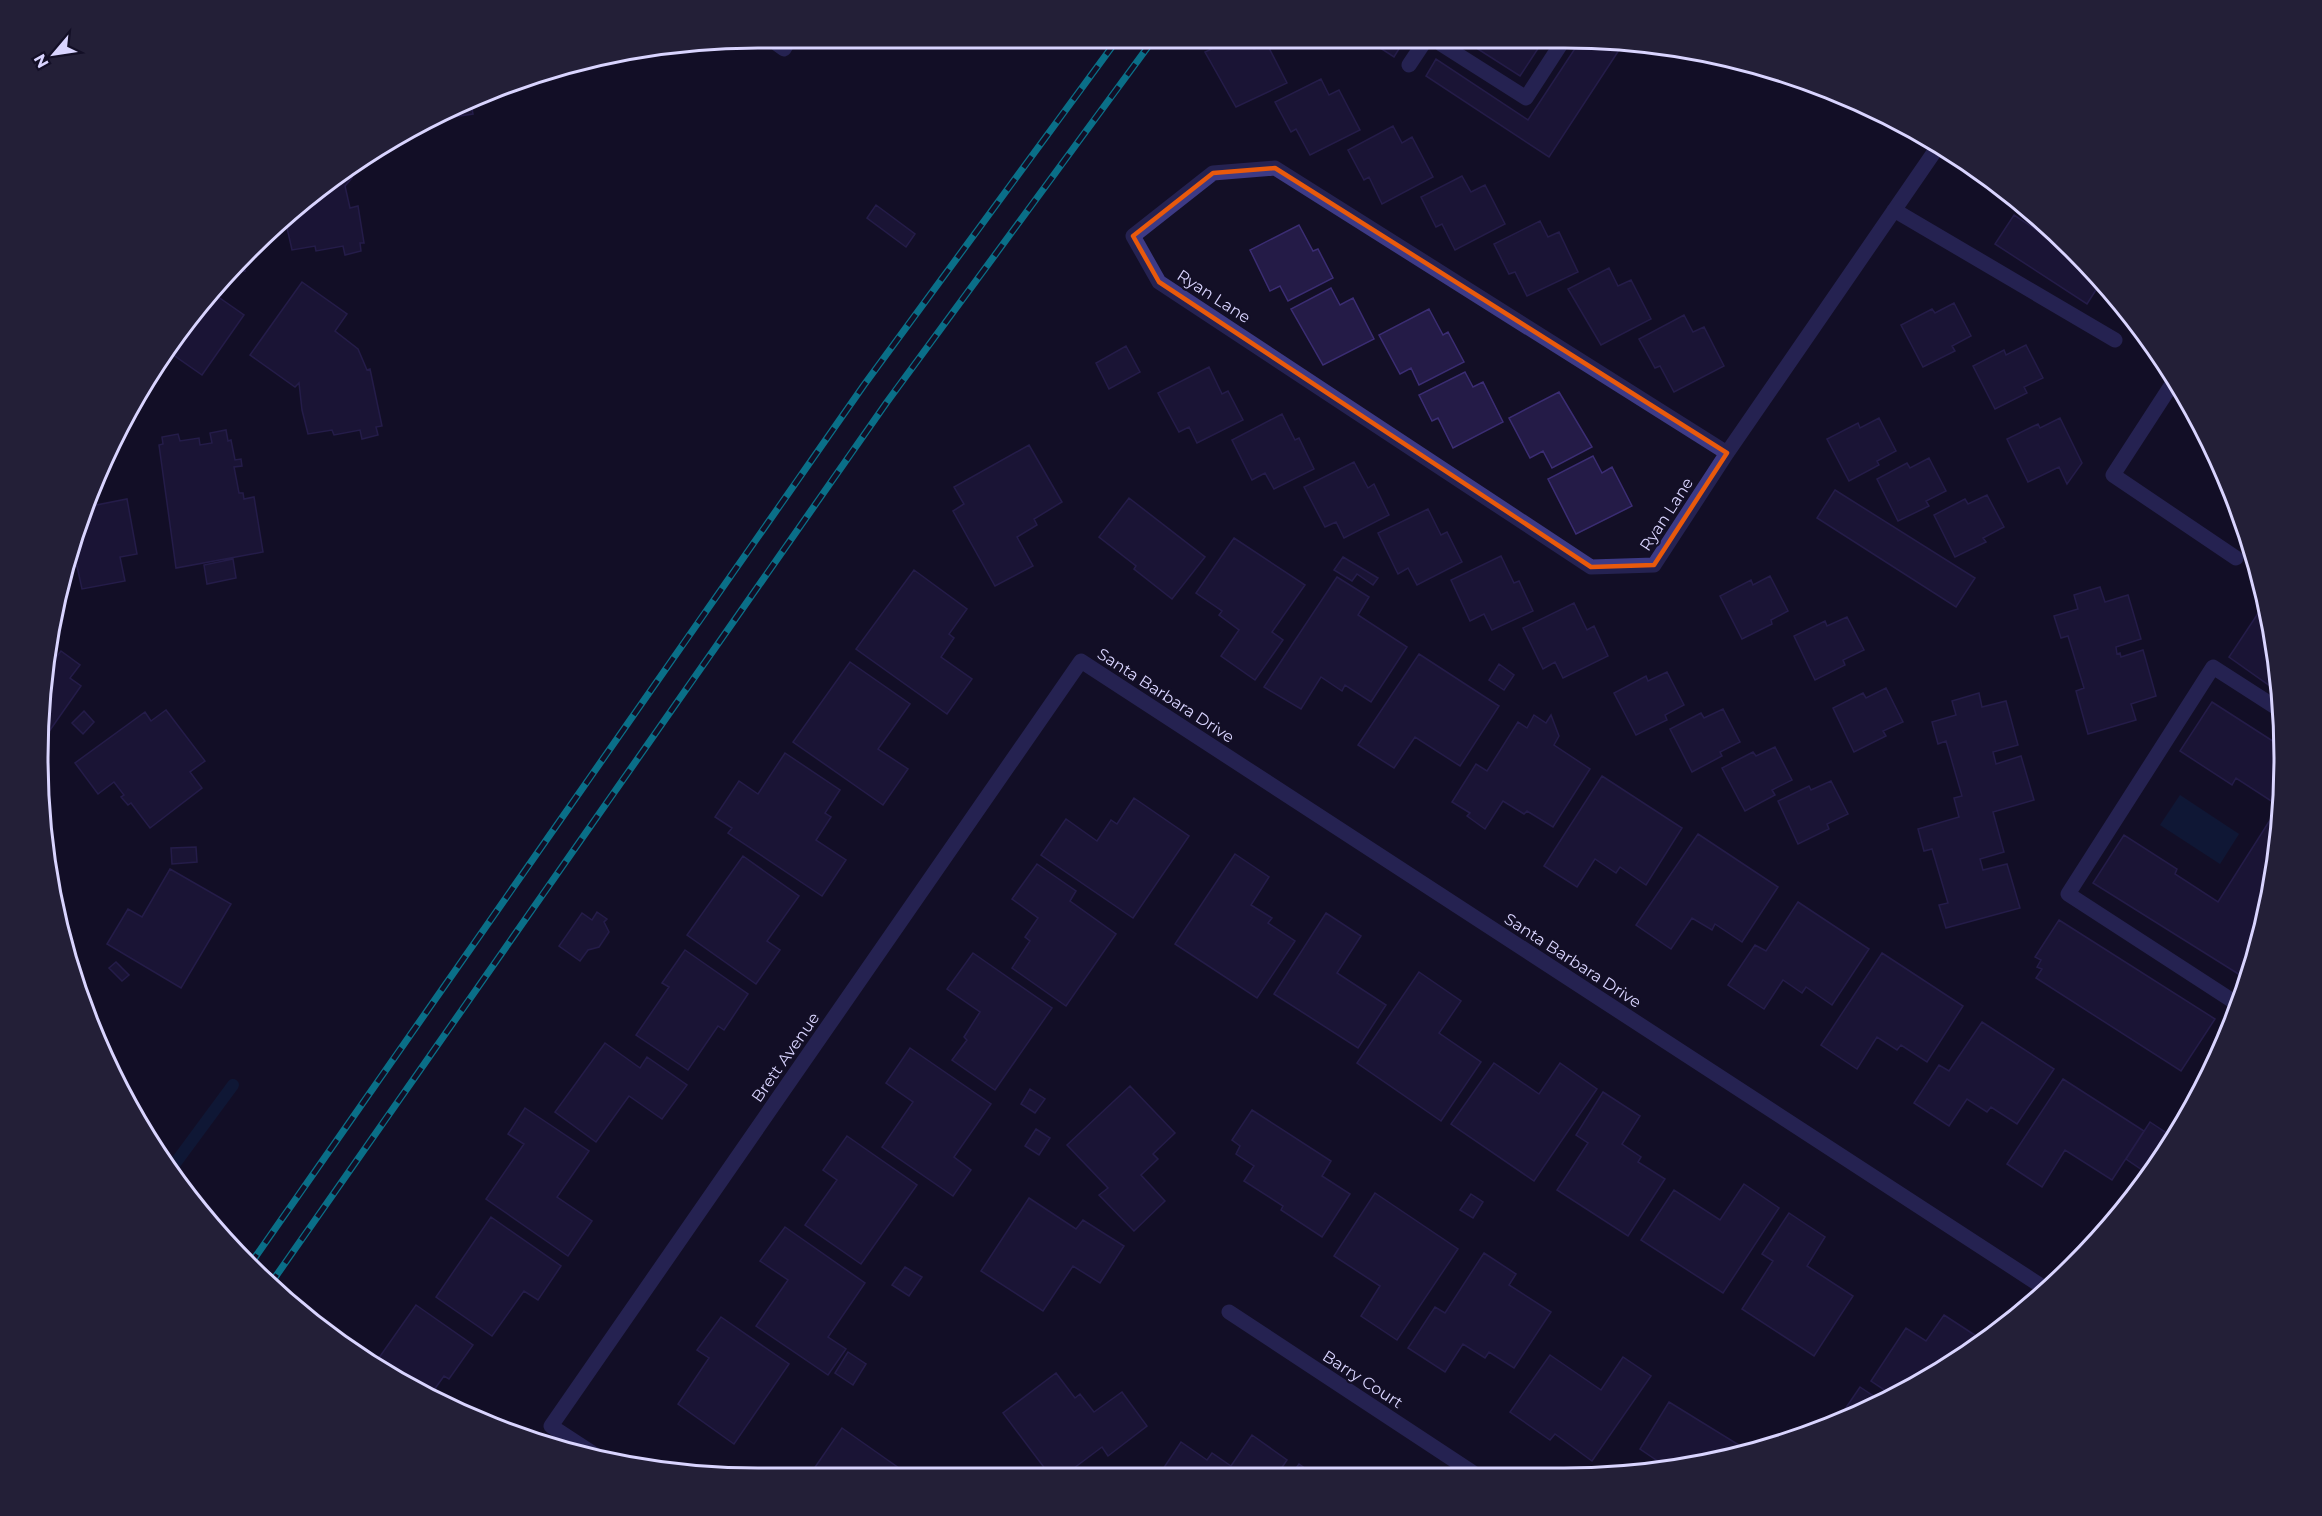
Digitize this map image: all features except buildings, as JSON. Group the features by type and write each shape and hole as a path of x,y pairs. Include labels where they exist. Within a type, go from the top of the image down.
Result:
{"street":[{"path":"1409,65 1420,48"},
{"path":"1447,48 1526,98 1558,48"},
{"name":"Ryan Lane","path":"1727,453 1275,168 1213,173 1133,236 1159,282 1592,567 1654,565 1727,453 1934,153"},
{"path":"1894,210 2115,340"},
{"path":"2169,388 2113,476 2236,558"},
{"name":"Santa Barbara Drive","path":"1081,661 2040,1285"},
{"name":"Brett Avenue","path":"581,1446 551,1426 1081,661"},
{"path":"2231,1000 2068,894 2213,667 2271,705"},
{"name":"Barry Court","path":"1229,1312 1466,1468"}],"highlighted area":[{"path":"1275,168 1727,453 1654,565 1591,567 1159,282 1133,236 1213,173"}],"water":[{"path":"2180,795 2239,834 2220,864 2160,825"}],"waterway":[{"path":"176,1163 233,1085"}],"railway":[{"path":"254,1258 864,385 1111,48"},
{"path":"275,1278 887,402 1147,48"}]}
